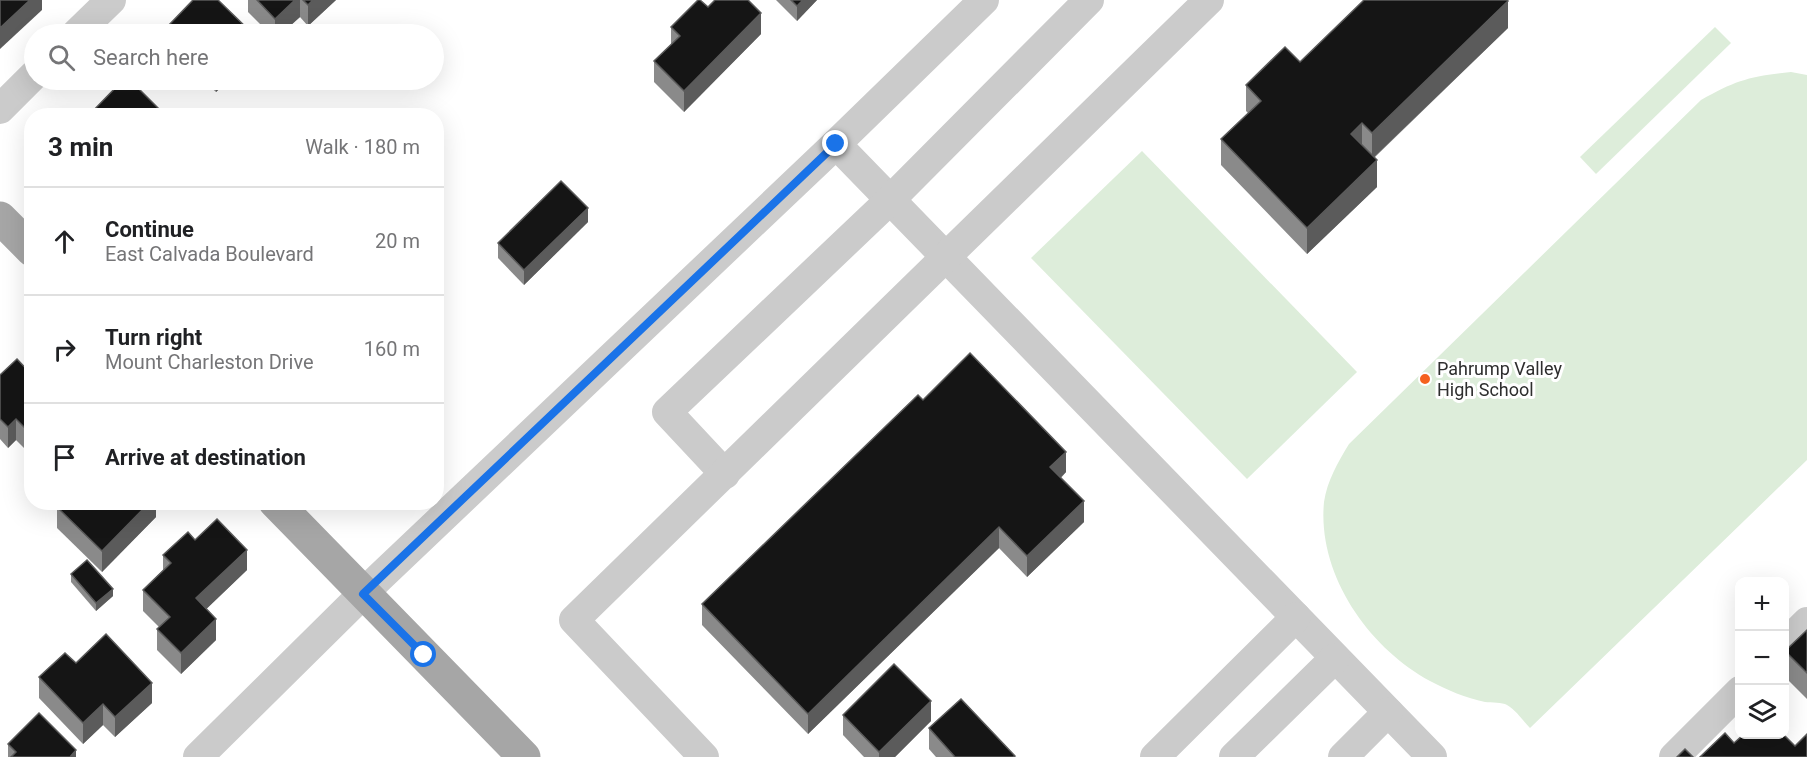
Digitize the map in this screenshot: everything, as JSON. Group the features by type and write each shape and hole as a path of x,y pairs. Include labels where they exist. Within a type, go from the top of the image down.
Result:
{"main road":[{"path":"0,218 24,242"},
{"path":"283,510 524,757"}],"street":[{"path":"86,24 111,0"},
{"path":"198,757 363,594 984,0"},
{"path":"725,474 667,412 890,200 1089,0"},
{"path":"704,757 574,620 725,474 1198,4"},
{"path":"0,109 24,85"},
{"path":"836,144 1432,757"},
{"path":"1155,757 1296,617"},
{"path":"1789,641 1807,622"},
{"path":"1234,757 1335,658"},
{"path":"1674,757 1735,697"},
{"path":"1343,757 1388,712"}],"green space":[{"path":"1715,27 1731,43 1596,174 1580,157"},
{"path":"1791,72 1807,75 1807,460 1530,728 1507,705 1471,698 1430,681 1408,667 1368,629 1338,582 1329,556 1324,529 1325,494 1330,479 1349,444 1701,100 1744,80"},
{"path":"1142,151 1357,372 1247,479 1031,258"}],"building":[{"path":"0,0 30,0 0,28"},
{"path":"193,0 218,0 243,24 170,24"},
{"path":"257,0 295,0 275,19"},
{"path":"303,0 313,0 308,5"},
{"path":"698,0 708,7 715,0 748,0 761,13 684,91 654,61 680,36 671,27"},
{"path":"791,0 803,0 797,6"},
{"path":"1364,0 1508,1 1372,133 1362,123 1351,134 1377,160 1307,228 1221,139 1261,101 1246,85 1285,47 1300,62"},
{"path":"113,90 140,90 158,108 96,108"},
{"path":"561,181 588,208 524,270 498,243"},
{"path":"970,353 1066,452 1050,467 1084,501 1027,556 999,527 808,714 702,604 918,395 923,400"},
{"path":"17,359 24,366 24,427 16,419 8,427 0,419 0,375"},
{"path":"60,510 142,510 102,551"},
{"path":"217,519 247,550 196,598 216,619 181,653 157,629 170,617 143,590 171,563 163,555 188,532 195,540"},
{"path":"87,560 113,589 96,603 71,574"},
{"path":"1807,630 1807,673 1789,655 1789,647"},
{"path":"106,634 152,683 115,717 103,704 83,723 39,677 65,653 76,663"},
{"path":"894,664 931,701 879,752 843,715"},
{"path":"961,699 1015,756 955,757 929,728"},
{"path":"39,713 76,750 70,757 11,757 16,752 8,744"},
{"path":"1725,733 1734,743 1738,739 1788,739 1795,746 1807,734 1807,757 1700,757"},
{"path":"1685,749 1693,757 1677,757"}],"place":[{"name":"Pahrump Valley High School","path":"1425,379"}],"route":[{"path":"424,655 363,594 836,144"}]}
